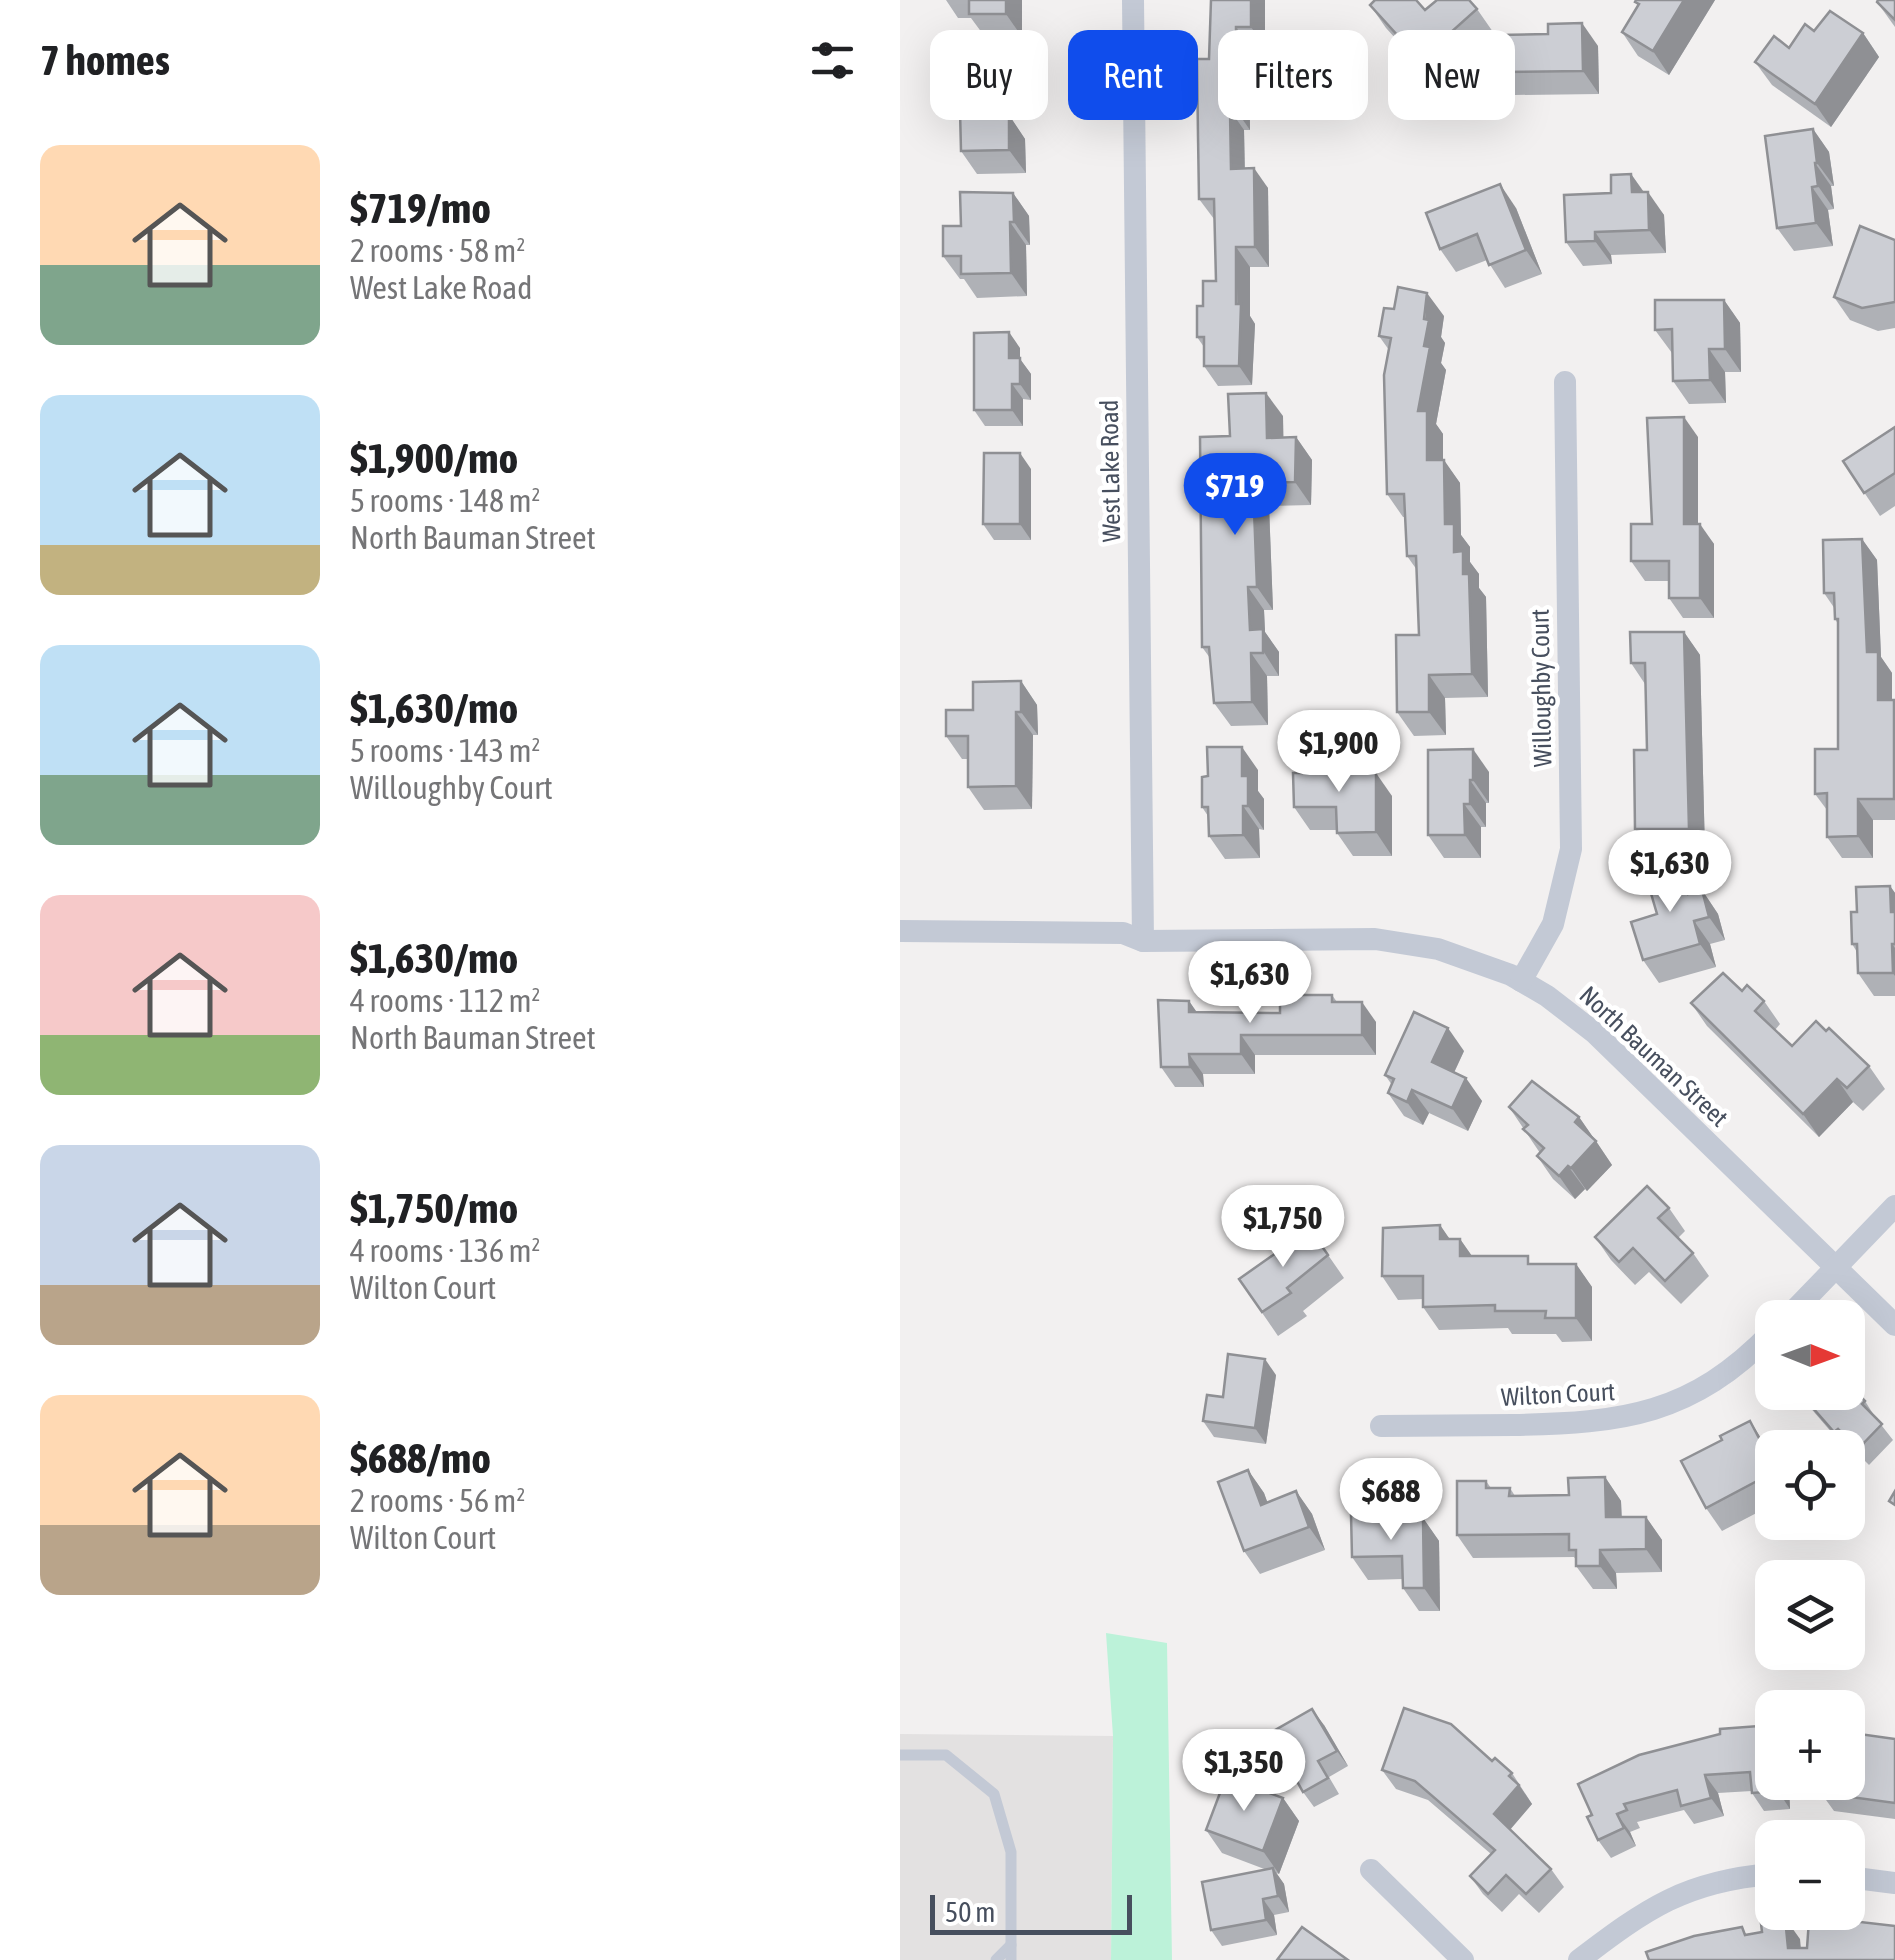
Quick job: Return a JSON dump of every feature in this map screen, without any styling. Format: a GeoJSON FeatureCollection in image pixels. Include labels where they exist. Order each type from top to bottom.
{"type":"FeatureCollection","features":[{"type":"Feature","properties":{"kind":"street","name":"West Lake Road"},"geometry":{"type":"LineString","coordinates":[[1133,0],[1143,941]]}},
{"type":"Feature","properties":{"kind":"street","name":"Willoughby Court"},"geometry":{"type":"LineString","coordinates":[[1521,981],[1553,924],[1571,849],[1565,382]]}},
{"type":"Feature","properties":{"kind":"street","name":"North Bauman Street"},"geometry":{"type":"LineString","coordinates":[[900,930],[1123,933],[1143,941],[1375,939],[1450,952],[1521,981],[1595,1033],[1895,1325]]}},
{"type":"Feature","properties":{"kind":"street"},"geometry":{"type":"LineString","coordinates":[[1804,1300],[1895,1206]]}},
{"type":"Feature","properties":{"kind":"street","name":"Wilton Court"},"geometry":{"type":"LineString","coordinates":[[1381,1426],[1570,1424],[1622,1419],[1681,1400],[1714,1382],[1755,1347]]}},
{"type":"Feature","properties":{"kind":"street"},"geometry":{"type":"LineString","coordinates":[[1371,1870],[1463,1960]]}},
{"type":"Feature","properties":{"kind":"street"},"geometry":{"type":"LineString","coordinates":[[1579,1960],[1640,1914],[1668,1899],[1716,1882],[1755,1876]]}},
{"type":"Feature","properties":{"kind":"street"},"geometry":{"type":"LineString","coordinates":[[1865,1879],[1895,1883]]}},
{"type":"Feature","properties":{"kind":"lane"},"geometry":{"type":"LineString","coordinates":[[900,1755],[946,1755],[994,1794],[1011,1852],[1012,1960]]}},
{"type":"Feature","properties":{"kind":"lane"},"geometry":{"type":"LineString","coordinates":[[996,1960],[1012,1945]]}},
{"type":"Feature","properties":{"kind":"shaded area"},"geometry":{"type":"Polygon","coordinates":[[[900,1734],[1113,1736],[1111,1960],[900,1960],[900,1734]]]}},
{"type":"Feature","properties":{"kind":"green space"},"geometry":{"type":"Polygon","coordinates":[[[1106,1633],[1167,1643],[1172,1960],[1111,1960],[1113,1736],[1106,1633]]]}},
{"type":"Feature","properties":{"kind":"building"},"geometry":{"type":"Polygon","coordinates":[[[969,0],[1006,0],[1006,14],[969,14],[969,0]]]}},
{"type":"Feature","properties":{"kind":"building"},"geometry":{"type":"Polygon","coordinates":[[[1211,0],[1251,0],[1251,27],[1218,30],[1218,120],[1230,120],[1231,169],[1254,168],[1255,247],[1236,247],[1236,304],[1241,304],[1239,366],[1204,366],[1204,337],[1197,337],[1197,306],[1203,306],[1203,281],[1216,281],[1214,199],[1199,199],[1198,59],[1209,59],[1211,0]]]}},
{"type":"Feature","properties":{"kind":"building"},"geometry":{"type":"Polygon","coordinates":[[[1375,0],[1416,0],[1425,10],[1437,0],[1469,0],[1477,9],[1454,30],[1393,30],[1370,5],[1375,0]]]}},
{"type":"Feature","properties":{"kind":"building"},"geometry":{"type":"Polygon","coordinates":[[[1636,0],[1684,0],[1653,51],[1622,32],[1639,4],[1636,0]]]}},
{"type":"Feature","properties":{"kind":"building"},"geometry":{"type":"Polygon","coordinates":[[[1895,0],[1895,20],[1877,2],[1895,0]]]}},
{"type":"Feature","properties":{"kind":"building"},"geometry":{"type":"Polygon","coordinates":[[[1830,11],[1863,33],[1815,104],[1755,62],[1774,36],[1789,48],[1805,24],[1814,31],[1830,11]]]}},
{"type":"Feature","properties":{"kind":"building"},"geometry":{"type":"Polygon","coordinates":[[[1582,23],[1583,71],[1515,72],[1515,35],[1548,34],[1548,24],[1582,23]]]}},
{"type":"Feature","properties":{"kind":"building"},"geometry":{"type":"Polygon","coordinates":[[[960,120],[1009,120],[1009,150],[961,151],[960,120]]]}},
{"type":"Feature","properties":{"kind":"building"},"geometry":{"type":"Polygon","coordinates":[[[1813,129],[1818,186],[1812,187],[1816,223],[1777,228],[1765,136],[1813,129]]]}},
{"type":"Feature","properties":{"kind":"building"},"geometry":{"type":"Polygon","coordinates":[[[1631,174],[1632,192],[1648,192],[1649,230],[1595,232],[1595,241],[1566,242],[1564,195],[1611,193],[1611,175],[1631,174]]]}},
{"type":"Feature","properties":{"kind":"building"},"geometry":{"type":"Polygon","coordinates":[[[1500,184],[1526,250],[1489,265],[1477,234],[1440,249],[1426,213],[1500,184]]]}},
{"type":"Feature","properties":{"kind":"building"},"geometry":{"type":"Polygon","coordinates":[[[960,192],[1013,193],[1011,273],[961,274],[961,256],[943,256],[943,226],[961,226],[960,192]]]}},
{"type":"Feature","properties":{"kind":"building"},"geometry":{"type":"Polygon","coordinates":[[[1860,226],[1895,240],[1895,302],[1862,308],[1834,297],[1860,226]]]}},
{"type":"Feature","properties":{"kind":"building"},"geometry":{"type":"Polygon","coordinates":[[[1398,287],[1427,293],[1424,319],[1429,320],[1424,346],[1430,347],[1418,411],[1427,411],[1427,460],[1444,460],[1445,524],[1454,524],[1454,552],[1463,551],[1463,574],[1469,574],[1472,674],[1429,675],[1429,712],[1397,712],[1396,635],[1419,635],[1416,556],[1407,556],[1404,494],[1387,494],[1384,375],[1391,338],[1379,336],[1384,308],[1394,309],[1398,287]]]}},
{"type":"Feature","properties":{"kind":"building"},"geometry":{"type":"Polygon","coordinates":[[[1655,300],[1724,300],[1725,349],[1709,349],[1710,380],[1673,381],[1672,329],[1655,330],[1655,300]]]}},
{"type":"Feature","properties":{"kind":"building"},"geometry":{"type":"Polygon","coordinates":[[[1009,332],[1009,358],[1020,358],[1020,384],[1012,384],[1012,410],[974,410],[974,333],[1009,332]]]}},
{"type":"Feature","properties":{"kind":"building"},"geometry":{"type":"Polygon","coordinates":[[[1266,393],[1267,438],[1296,437],[1295,482],[1253,483],[1257,587],[1248,587],[1250,630],[1263,629],[1263,653],[1251,653],[1252,702],[1214,703],[1209,647],[1202,647],[1200,437],[1230,436],[1228,394],[1266,393]]]}},
{"type":"Feature","properties":{"kind":"building"},"geometry":{"type":"Polygon","coordinates":[[[1684,417],[1684,524],[1700,524],[1700,598],[1669,598],[1669,561],[1631,561],[1631,524],[1652,524],[1647,418],[1684,417]]]}},
{"type":"Feature","properties":{"kind":"building"},"geometry":{"type":"Polygon","coordinates":[[[1895,427],[1895,473],[1864,493],[1843,461],[1895,427]]]}},
{"type":"Feature","properties":{"kind":"building"},"geometry":{"type":"Polygon","coordinates":[[[984,453],[1020,453],[1020,524],[983,524],[984,453]]]}},
{"type":"Feature","properties":{"kind":"building"},"geometry":{"type":"Polygon","coordinates":[[[1862,539],[1867,652],[1878,652],[1878,700],[1894,700],[1894,799],[1858,799],[1858,836],[1827,837],[1827,793],[1815,794],[1815,749],[1838,749],[1838,619],[1834,593],[1824,593],[1823,540],[1862,539]]]}},
{"type":"Feature","properties":{"kind":"building"},"geometry":{"type":"Polygon","coordinates":[[[1630,632],[1684,632],[1689,829],[1635,829],[1634,750],[1647,750],[1645,663],[1631,663],[1630,632]]]}},
{"type":"Feature","properties":{"kind":"building"},"geometry":{"type":"Polygon","coordinates":[[[1021,681],[1021,712],[1016,712],[1016,786],[968,787],[968,736],[946,736],[946,710],[973,710],[973,682],[1021,681]]]}},
{"type":"Feature","properties":{"kind":"building"},"geometry":{"type":"Polygon","coordinates":[[[1207,747],[1242,747],[1242,776],[1248,776],[1243,835],[1209,836],[1208,807],[1202,807],[1202,777],[1208,776],[1207,747]]]}},
{"type":"Feature","properties":{"kind":"building"},"geometry":{"type":"Polygon","coordinates":[[[1473,749],[1470,804],[1464,804],[1465,835],[1428,835],[1428,750],[1473,749]]]}},
{"type":"Feature","properties":{"kind":"building"},"geometry":{"type":"Polygon","coordinates":[[[1316,756],[1339,756],[1339,773],[1376,773],[1376,832],[1337,833],[1336,807],[1294,807],[1293,773],[1316,773],[1316,756]]]}},
{"type":"Feature","properties":{"kind":"building"},"geometry":{"type":"Polygon","coordinates":[[[1679,864],[1688,894],[1702,890],[1709,917],[1694,921],[1700,944],[1643,960],[1631,922],[1657,914],[1645,873],[1679,864]]]}},
{"type":"Feature","properties":{"kind":"building"},"geometry":{"type":"Polygon","coordinates":[[[1890,886],[1891,912],[1895,912],[1893,973],[1858,973],[1851,912],[1857,912],[1856,887],[1890,886]]]}},
{"type":"Feature","properties":{"kind":"building"},"geometry":{"type":"Polygon","coordinates":[[[1723,973],[1742,991],[1747,985],[1764,1001],[1755,1011],[1792,1046],[1816,1021],[1826,1031],[1829,1028],[1869,1066],[1847,1088],[1837,1079],[1803,1114],[1691,1003],[1723,973]]]}},
{"type":"Feature","properties":{"kind":"building"},"geometry":{"type":"Polygon","coordinates":[[[1280,995],[1332,995],[1332,1002],[1362,1002],[1362,1035],[1241,1035],[1241,1054],[1189,1054],[1190,1067],[1161,1067],[1158,1000],[1189,1001],[1189,1012],[1280,1013],[1280,995]]]}},
{"type":"Feature","properties":{"kind":"building"},"geometry":{"type":"Polygon","coordinates":[[[1414,1012],[1448,1028],[1432,1062],[1466,1078],[1452,1108],[1412,1090],[1407,1102],[1388,1093],[1394,1079],[1385,1075],[1414,1012]]]}},
{"type":"Feature","properties":{"kind":"building"},"geometry":{"type":"Polygon","coordinates":[[[1532,1081],[1579,1117],[1575,1122],[1596,1141],[1559,1176],[1537,1156],[1544,1148],[1523,1129],[1528,1125],[1509,1107],[1532,1081]]]}},
{"type":"Feature","properties":{"kind":"building"},"geometry":{"type":"Polygon","coordinates":[[[1647,1186],[1669,1208],[1658,1218],[1693,1253],[1665,1281],[1633,1248],[1619,1262],[1595,1237],[1647,1186]]]}},
{"type":"Feature","properties":{"kind":"building"},"geometry":{"type":"Polygon","coordinates":[[[1440,1225],[1440,1239],[1460,1239],[1460,1256],[1528,1256],[1528,1264],[1576,1264],[1576,1318],[1545,1318],[1546,1311],[1495,1311],[1495,1305],[1423,1307],[1423,1276],[1382,1276],[1383,1228],[1440,1225]]]}},
{"type":"Feature","properties":{"kind":"building"},"geometry":{"type":"Polygon","coordinates":[[[1310,1229],[1328,1255],[1287,1288],[1291,1293],[1262,1312],[1239,1279],[1310,1229]]]}},
{"type":"Feature","properties":{"kind":"building"},"geometry":{"type":"Polygon","coordinates":[[[1228,1354],[1265,1359],[1255,1428],[1203,1421],[1207,1395],[1223,1397],[1228,1354]]]}},
{"type":"Feature","properties":{"kind":"building"},"geometry":{"type":"Polygon","coordinates":[[[1865,1407],[1882,1424],[1865,1442],[1865,1430],[1832,1430],[1815,1410],[1865,1407]]]}},
{"type":"Feature","properties":{"kind":"building"},"geometry":{"type":"Polygon","coordinates":[[[1750,1421],[1755,1431],[1755,1482],[1706,1508],[1681,1461],[1722,1440],[1720,1436],[1750,1421]]]}},
{"type":"Feature","properties":{"kind":"building"},"geometry":{"type":"Polygon","coordinates":[[[1248,1470],[1261,1505],[1296,1491],[1309,1527],[1244,1551],[1218,1482],[1248,1470]]]}},
{"type":"Feature","properties":{"kind":"building"},"geometry":{"type":"Polygon","coordinates":[[[1605,1477],[1606,1517],[1646,1517],[1646,1549],[1600,1550],[1600,1566],[1576,1566],[1576,1550],[1569,1550],[1569,1534],[1457,1535],[1457,1481],[1486,1481],[1486,1488],[1510,1488],[1509,1496],[1569,1495],[1568,1478],[1605,1477]]]}},
{"type":"Feature","properties":{"kind":"building"},"geometry":{"type":"Polygon","coordinates":[[[1351,1514],[1380,1514],[1380,1519],[1423,1518],[1424,1588],[1403,1588],[1402,1556],[1352,1557],[1351,1514]]]}},
{"type":"Feature","properties":{"kind":"building"},"geometry":{"type":"Polygon","coordinates":[[[1404,1708],[1451,1724],[1492,1761],[1495,1758],[1512,1773],[1509,1776],[1519,1785],[1494,1814],[1551,1869],[1526,1894],[1506,1875],[1488,1894],[1470,1876],[1495,1850],[1415,1781],[1382,1770],[1404,1708]]]}},
{"type":"Feature","properties":{"kind":"building"},"geometry":{"type":"Polygon","coordinates":[[[1312,1709],[1337,1751],[1318,1761],[1328,1778],[1303,1792],[1270,1733],[1312,1709]]]}},
{"type":"Feature","properties":{"kind":"building"},"geometry":{"type":"Polygon","coordinates":[[[1755,1726],[1755,1793],[1750,1772],[1705,1775],[1711,1798],[1681,1806],[1677,1790],[1624,1804],[1627,1810],[1617,1814],[1624,1828],[1598,1840],[1578,1784],[1639,1755],[1720,1734],[1720,1729],[1755,1726]]]}},
{"type":"Feature","properties":{"kind":"building"},"geometry":{"type":"Polygon","coordinates":[[[1865,1735],[1895,1739],[1895,1803],[1865,1799],[1865,1735]]]}},
{"type":"Feature","properties":{"kind":"building"},"geometry":{"type":"Polygon","coordinates":[[[1226,1777],[1283,1798],[1263,1851],[1206,1830],[1226,1777]]]}},
{"type":"Feature","properties":{"kind":"building"},"geometry":{"type":"Polygon","coordinates":[[[1273,1868],[1278,1896],[1263,1899],[1266,1920],[1211,1930],[1202,1882],[1273,1868]]]}},
{"type":"Feature","properties":{"kind":"building"},"geometry":{"type":"Polygon","coordinates":[[[1865,1922],[1895,1926],[1895,1960],[1649,1960],[1646,1952],[1694,1936],[1742,1927],[1745,1935],[1786,1930],[1788,1948],[1807,1948],[1808,1930],[1865,1930],[1865,1922]]]}},
{"type":"Feature","properties":{"kind":"building"},"geometry":{"type":"Polygon","coordinates":[[[1302,1927],[1348,1960],[1277,1960],[1302,1927]]]}}]}
